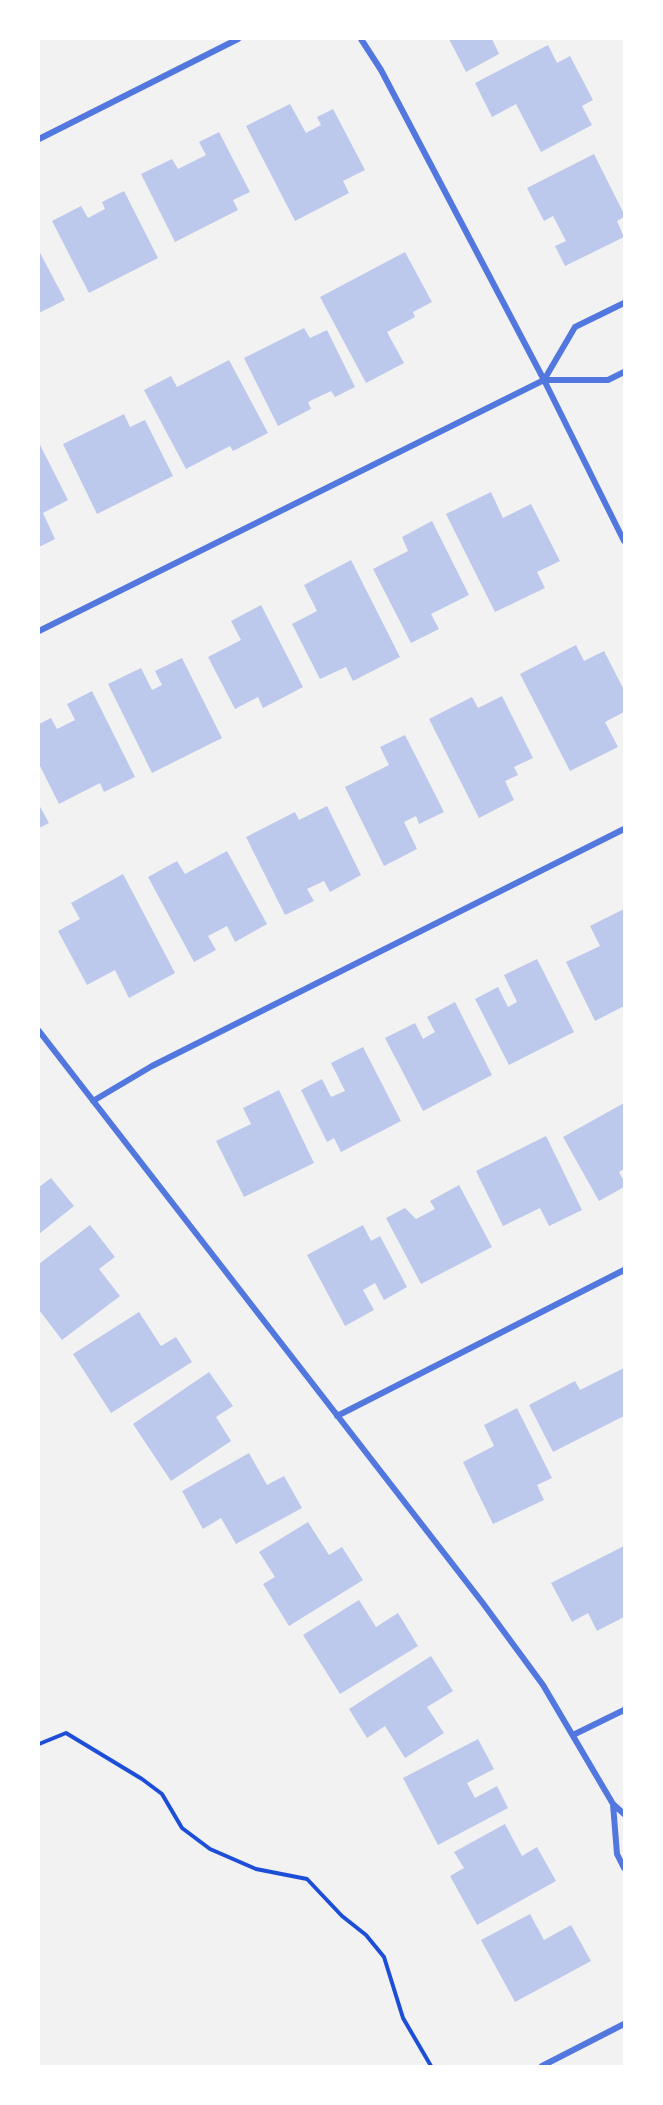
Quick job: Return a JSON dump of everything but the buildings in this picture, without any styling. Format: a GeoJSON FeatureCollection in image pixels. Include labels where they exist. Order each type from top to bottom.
{"type":"FeatureCollection","features":[{"type":"Feature","properties":{"kind":"street"},"geometry":{"type":"LineString","coordinates":[[39,139],[238,39]]}},
{"type":"Feature","properties":{"kind":"street"},"geometry":{"type":"LineString","coordinates":[[361,39],[381,70],[544,380],[624,541]]}},
{"type":"Feature","properties":{"kind":"street"},"geometry":{"type":"LineString","coordinates":[[544,380],[575,327],[624,303]]}},
{"type":"Feature","properties":{"kind":"street"},"geometry":{"type":"LineString","coordinates":[[39,631],[544,380],[608,380],[624,372]]}},
{"type":"Feature","properties":{"kind":"street"},"geometry":{"type":"LineString","coordinates":[[93,1101],[152,1066],[624,829]]}},
{"type":"Feature","properties":{"kind":"street"},"geometry":{"type":"LineString","coordinates":[[39,1031],[489,1611],[543,1685],[612,1804],[624,1814]]}},
{"type":"Feature","properties":{"kind":"street"},"geometry":{"type":"LineString","coordinates":[[337,1416],[624,1270]]}},
{"type":"Feature","properties":{"kind":"street"},"geometry":{"type":"LineString","coordinates":[[573,1735],[624,1710]]}},
{"type":"Feature","properties":{"kind":"street"},"geometry":{"type":"LineString","coordinates":[[612,1804],[617,1854],[624,1868]]}},
{"type":"Feature","properties":{"kind":"street"},"geometry":{"type":"LineString","coordinates":[[542,2066],[624,2024]]}},
{"type":"Feature","properties":{"kind":"path"},"geometry":{"type":"LineString","coordinates":[[39,1744],[66,1733],[142,1779],[162,1794],[182,1828],[210,1849],[256,1869],[307,1879],[336,1910],[366,1935],[384,1957],[403,2018],[431,2066]]}}]}
